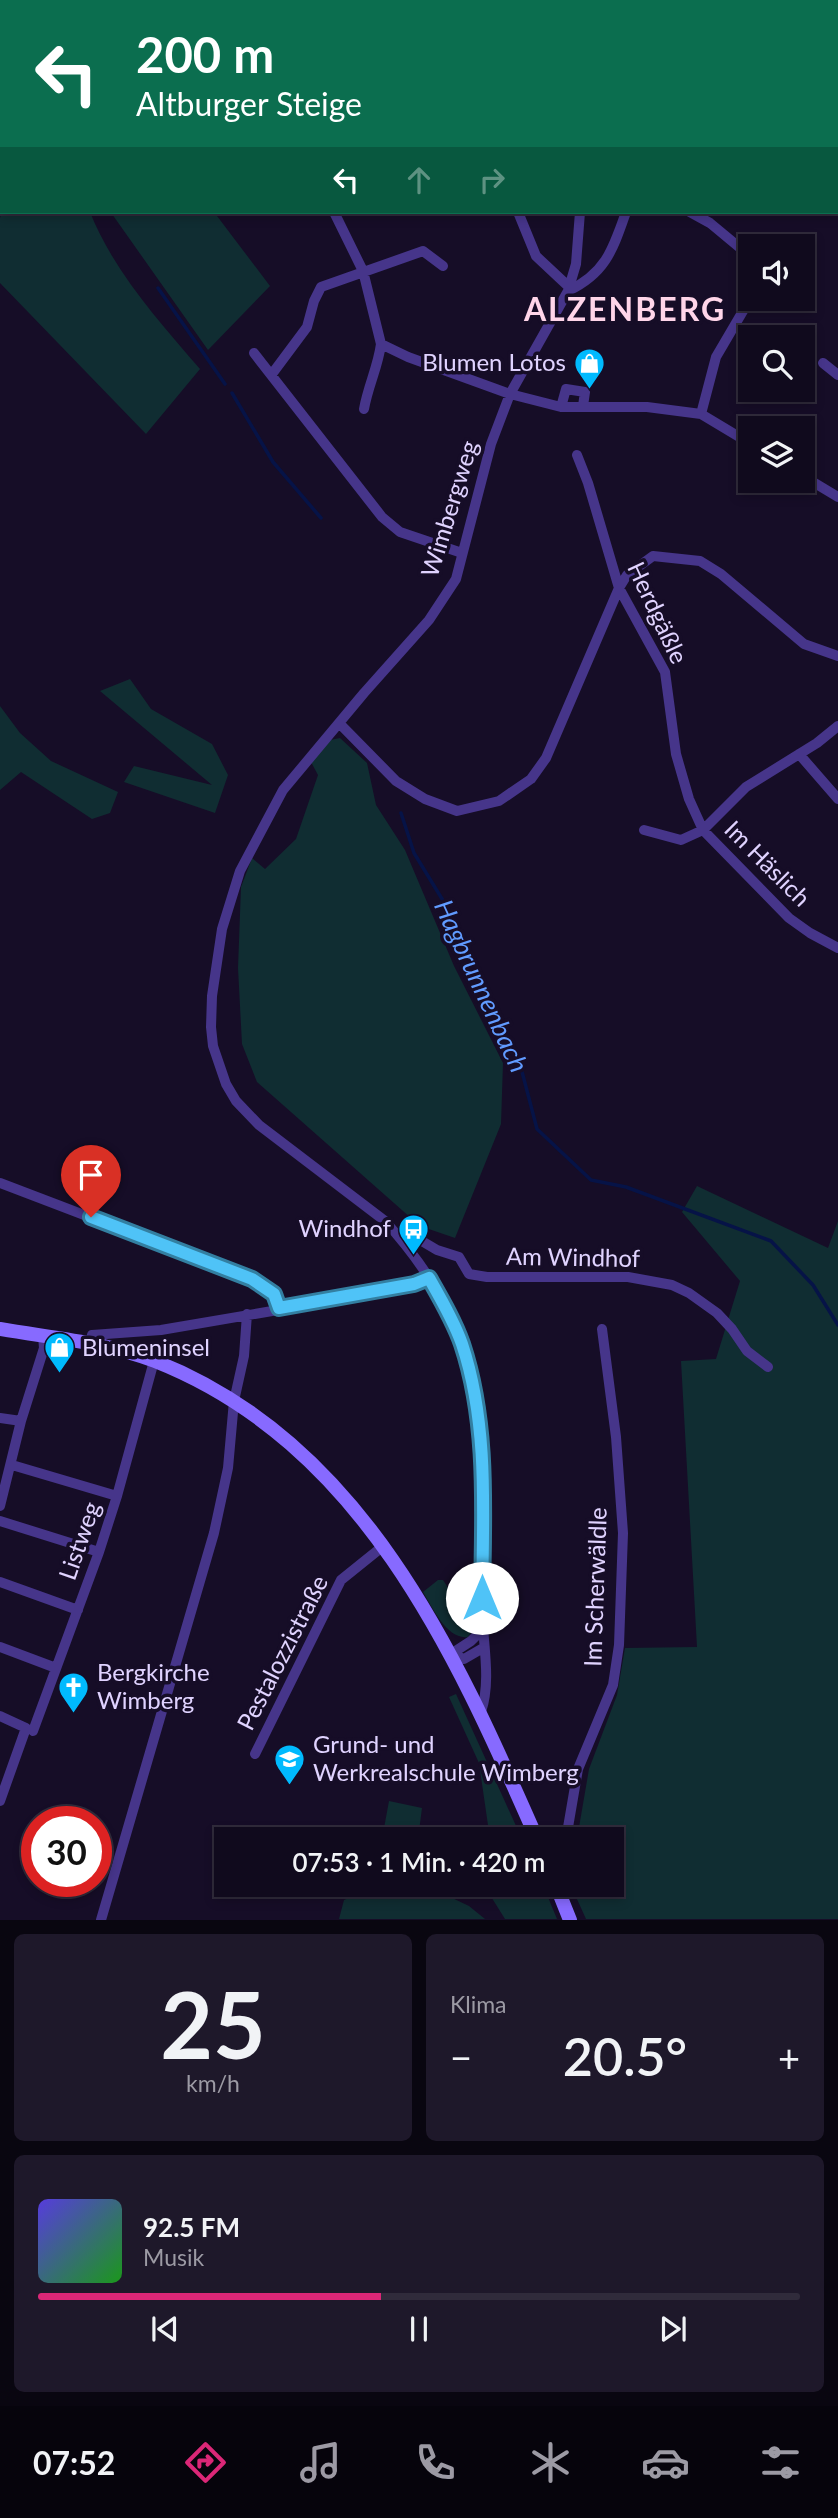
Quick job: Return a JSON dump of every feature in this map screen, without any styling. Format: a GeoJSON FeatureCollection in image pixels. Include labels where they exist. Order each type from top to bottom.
{"type":"FeatureCollection","features":[{"type":"Feature","properties":{"kind":"street"},"geometry":{"type":"LineString","coordinates":[[335,214],[363,271],[382,344],[378,365],[367,389],[364,409]]}},
{"type":"Feature","properties":{"kind":"street"},"geometry":{"type":"LineString","coordinates":[[519,214],[536,256],[568,288]]}},
{"type":"Feature","properties":{"kind":"street"},"geometry":{"type":"LineString","coordinates":[[568,288],[576,264],[580,214]]}},
{"type":"Feature","properties":{"kind":"street"},"geometry":{"type":"LineString","coordinates":[[568,288],[587,281],[600,270],[617,239],[625,214]]}},
{"type":"Feature","properties":{"kind":"street"},"geometry":{"type":"LineString","coordinates":[[693,214],[738,246]]}},
{"type":"Feature","properties":{"kind":"street"},"geometry":{"type":"LineString","coordinates":[[272,374],[307,327],[314,300],[321,287],[423,251],[443,266]]}},
{"type":"Feature","properties":{"kind":"street","name":"Wimbergweg"},"geometry":{"type":"LineString","coordinates":[[212,1046],[212,996],[222,929],[240,871],[283,790],[442,604],[456,579],[491,444],[510,394],[568,288]]}},
{"type":"Feature","properties":{"kind":"street"},"geometry":{"type":"LineString","coordinates":[[701,414],[716,358],[743,311]]}},
{"type":"Feature","properties":{"kind":"street"},"geometry":{"type":"LineString","coordinates":[[382,344],[408,357],[510,394],[561,407],[647,407],[701,414],[738,436]]}},
{"type":"Feature","properties":{"kind":"street"},"geometry":{"type":"LineString","coordinates":[[254,353],[382,517],[400,532],[462,553]]}},
{"type":"Feature","properties":{"kind":"street"},"geometry":{"type":"LineString","coordinates":[[823,363],[838,375]]}},
{"type":"Feature","properties":{"kind":"street"},"geometry":{"type":"LineString","coordinates":[[561,407],[566,388],[585,392],[583,406]]}},
{"type":"Feature","properties":{"kind":"street","name":"Herdgäßle"},"geometry":{"type":"LineString","coordinates":[[577,455],[619,588],[664,672],[676,754],[689,799],[703,830]]}},
{"type":"Feature","properties":{"kind":"street"},"geometry":{"type":"LineString","coordinates":[[815,483],[838,497]]}},
{"type":"Feature","properties":{"kind":"street"},"geometry":{"type":"LineString","coordinates":[[339,723],[396,781],[425,799],[457,811],[499,802],[531,779],[546,758],[619,588],[627,575],[653,556],[701,561],[741,589],[804,643],[838,656]]}},
{"type":"Feature","properties":{"kind":"street"},"geometry":{"type":"LineString","coordinates":[[644,830],[681,840],[703,830],[746,787],[838,726]]}},
{"type":"Feature","properties":{"kind":"street"},"geometry":{"type":"LineString","coordinates":[[799,754],[838,799]]}},
{"type":"Feature","properties":{"kind":"street","name":"Im Häslich"},"geometry":{"type":"LineString","coordinates":[[703,830],[789,918],[838,948]]}},
{"type":"Feature","properties":{"kind":"street","name":"Am Windhof"},"geometry":{"type":"LineString","coordinates":[[212,1046],[231,1093],[259,1125],[360,1200],[401,1239],[429,1278],[461,1342],[477,1408],[481,1470],[481,1631],[486,1695],[481,1712]]}},
{"type":"Feature","properties":{"kind":"street"},"geometry":{"type":"LineString","coordinates":[[0,1183],[252,1279],[274,1294],[279,1308]]}},
{"type":"Feature","properties":{"kind":"street","name":"Am Windhof"},"geometry":{"type":"LineString","coordinates":[[401,1239],[415,1237],[437,1251],[459,1257],[469,1275],[628,1277],[672,1285],[718,1313],[747,1351],[768,1367]]}},
{"type":"Feature","properties":{"kind":"street"},"geometry":{"type":"LineString","coordinates":[[90,1343],[92,1335],[160,1330],[414,1284],[429,1278]]}},
{"type":"Feature","properties":{"kind":"street"},"geometry":{"type":"LineString","coordinates":[[101,1920],[214,1533],[228,1468],[234,1401],[244,1356],[247,1314]]}},
{"type":"Feature","properties":{"kind":"street"},"geometry":{"type":"LineString","coordinates":[[0,1329],[90,1343],[154,1361],[234,1401],[311,1463],[349,1503],[422,1603],[481,1712],[532,1827]]}},
{"type":"Feature","properties":{"kind":"street","name":"Im Scherwäldle"},"geometry":{"type":"LineString","coordinates":[[568,1827],[578,1769],[613,1685],[619,1645],[623,1533],[616,1437],[602,1329]]}},
{"type":"Feature","properties":{"kind":"street"},"geometry":{"type":"LineString","coordinates":[[0,1506],[21,1421],[44,1348],[43,1336]]}},
{"type":"Feature","properties":{"kind":"street","name":"Listweg"},"geometry":{"type":"LineString","coordinates":[[33,1731],[99,1552],[154,1361]]}},
{"type":"Feature","properties":{"kind":"street"},"geometry":{"type":"LineString","coordinates":[[0,1418],[21,1421]]}},
{"type":"Feature","properties":{"kind":"street"},"geometry":{"type":"LineString","coordinates":[[12,1465],[117,1496]]}},
{"type":"Feature","properties":{"kind":"street"},"geometry":{"type":"LineString","coordinates":[[0,1521],[99,1552]]}},
{"type":"Feature","properties":{"kind":"street","name":"Pestalozzistraße"},"geometry":{"type":"LineString","coordinates":[[255,1754],[341,1580],[383,1547]]}},
{"type":"Feature","properties":{"kind":"street"},"geometry":{"type":"LineString","coordinates":[[0,1582],[78,1610]]}},
{"type":"Feature","properties":{"kind":"street"},"geometry":{"type":"LineString","coordinates":[[451,1654],[481,1631]]}},
{"type":"Feature","properties":{"kind":"street"},"geometry":{"type":"LineString","coordinates":[[0,1647],[56,1668]]}},
{"type":"Feature","properties":{"kind":"street"},"geometry":{"type":"LineString","coordinates":[[451,1654],[464,1658],[483,1648]]}},
{"type":"Feature","properties":{"kind":"street"},"geometry":{"type":"LineString","coordinates":[[0,1716],[26,1728],[0,1801]]}},
{"type":"Feature","properties":{"kind":"green space"},"geometry":{"type":"Polygon","coordinates":[[[1,214],[91,214],[124,275],[200,369],[146,434],[0,283],[1,214]]]}},
{"type":"Feature","properties":{"kind":"green space"},"geometry":{"type":"Polygon","coordinates":[[[112,214],[216,214],[270,286],[208,350],[112,214]]]}},
{"type":"Feature","properties":{"kind":"green space"},"geometry":{"type":"Polygon","coordinates":[[[130,679],[151,709],[212,744],[228,775],[215,813],[124,782],[134,766],[212,785],[100,691],[130,679]]]}},
{"type":"Feature","properties":{"kind":"green space"},"geometry":{"type":"Polygon","coordinates":[[[0,706],[20,733],[51,761],[118,792],[110,813],[92,819],[21,772],[0,790],[0,706]]]}},
{"type":"Feature","properties":{"kind":"green space"},"geometry":{"type":"Polygon","coordinates":[[[340,738],[367,763],[376,805],[405,850],[454,966],[503,1063],[501,1124],[455,1238],[420,1226],[257,1082],[242,1044],[238,968],[241,887],[252,858],[265,869],[296,839],[318,775],[311,762],[330,740],[340,738]]]}},
{"type":"Feature","properties":{"kind":"green space"},"geometry":{"type":"Polygon","coordinates":[[[697,1186],[828,1248],[838,1221],[838,1919],[586,1919],[576,1897],[624,1897],[624,1827],[579,1827],[589,1769],[617,1695],[625,1648],[697,1647],[681,1361],[716,1359],[740,1281],[682,1212],[697,1186]]]}},
{"type":"Feature","properties":{"kind":"green space"},"geometry":{"type":"Polygon","coordinates":[[[438,1580],[443,1580],[464,1612],[469,1610],[476,1588],[476,1626],[468,1637],[460,1637],[447,1628],[423,1592],[438,1580]]]}},
{"type":"Feature","properties":{"kind":"green space"},"geometry":{"type":"Polygon","coordinates":[[[456,1694],[517,1827],[488,1827],[479,1763],[449,1697],[456,1694]]]}},
{"type":"Feature","properties":{"kind":"green space"},"geometry":{"type":"Polygon","coordinates":[[[389,1801],[422,1808],[420,1827],[384,1827],[389,1801]]]}},
{"type":"Feature","properties":{"kind":"green space"},"geometry":{"type":"Polygon","coordinates":[[[351,1897],[450,1897],[469,1906],[485,1919],[339,1919],[344,1900],[351,1897]]]}},
{"type":"Feature","properties":{"kind":"green space"},"geometry":{"type":"Polygon","coordinates":[[[491,1897],[548,1897],[557,1919],[505,1919],[491,1897]]]}},
{"type":"Feature","properties":{"kind":"waterway","name":"Hagbrunnenbach"},"geometry":{"type":"LineString","coordinates":[[158,288],[225,384]]}},
{"type":"Feature","properties":{"kind":"waterway","name":"Hagbrunnenbach"},"geometry":{"type":"LineString","coordinates":[[232,393],[273,462],[321,518]]}},
{"type":"Feature","properties":{"kind":"waterway","name":"Hagbrunnenbach"},"geometry":{"type":"LineString","coordinates":[[401,813],[414,853],[450,912],[520,1064],[537,1129],[591,1180],[626,1187],[771,1241],[813,1285],[838,1325]]}},
{"type":"Feature","properties":{"kind":"place","name":"Blumen Lotos"},"geometry":{"type":"Point","coordinates":[589,390]}},
{"type":"Feature","properties":{"kind":"place","name":"Windhof"},"geometry":{"type":"Point","coordinates":[414,1256]}},
{"type":"Feature","properties":{"kind":"place","name":"Blumeninsel"},"geometry":{"type":"Point","coordinates":[59,1375]}},
{"type":"Feature","properties":{"kind":"place","name":"Bergkirche Wimberg"},"geometry":{"type":"Point","coordinates":[74,1714]}},
{"type":"Feature","properties":{"kind":"place","name":"Grund- und Werkrealschule Wimberg"},"geometry":{"type":"Point","coordinates":[290,1786]}},
{"type":"Feature","properties":{"kind":"district","name":"ALZENBERG"},"geometry":{"type":"Point","coordinates":[625,310]}},
{"type":"Feature","properties":{"kind":"route"},"geometry":{"type":"LineString","coordinates":[[91,1217],[252,1279],[274,1294],[279,1308],[414,1284],[429,1278],[461,1342],[477,1408],[481,1470],[482,1598]]}}]}
